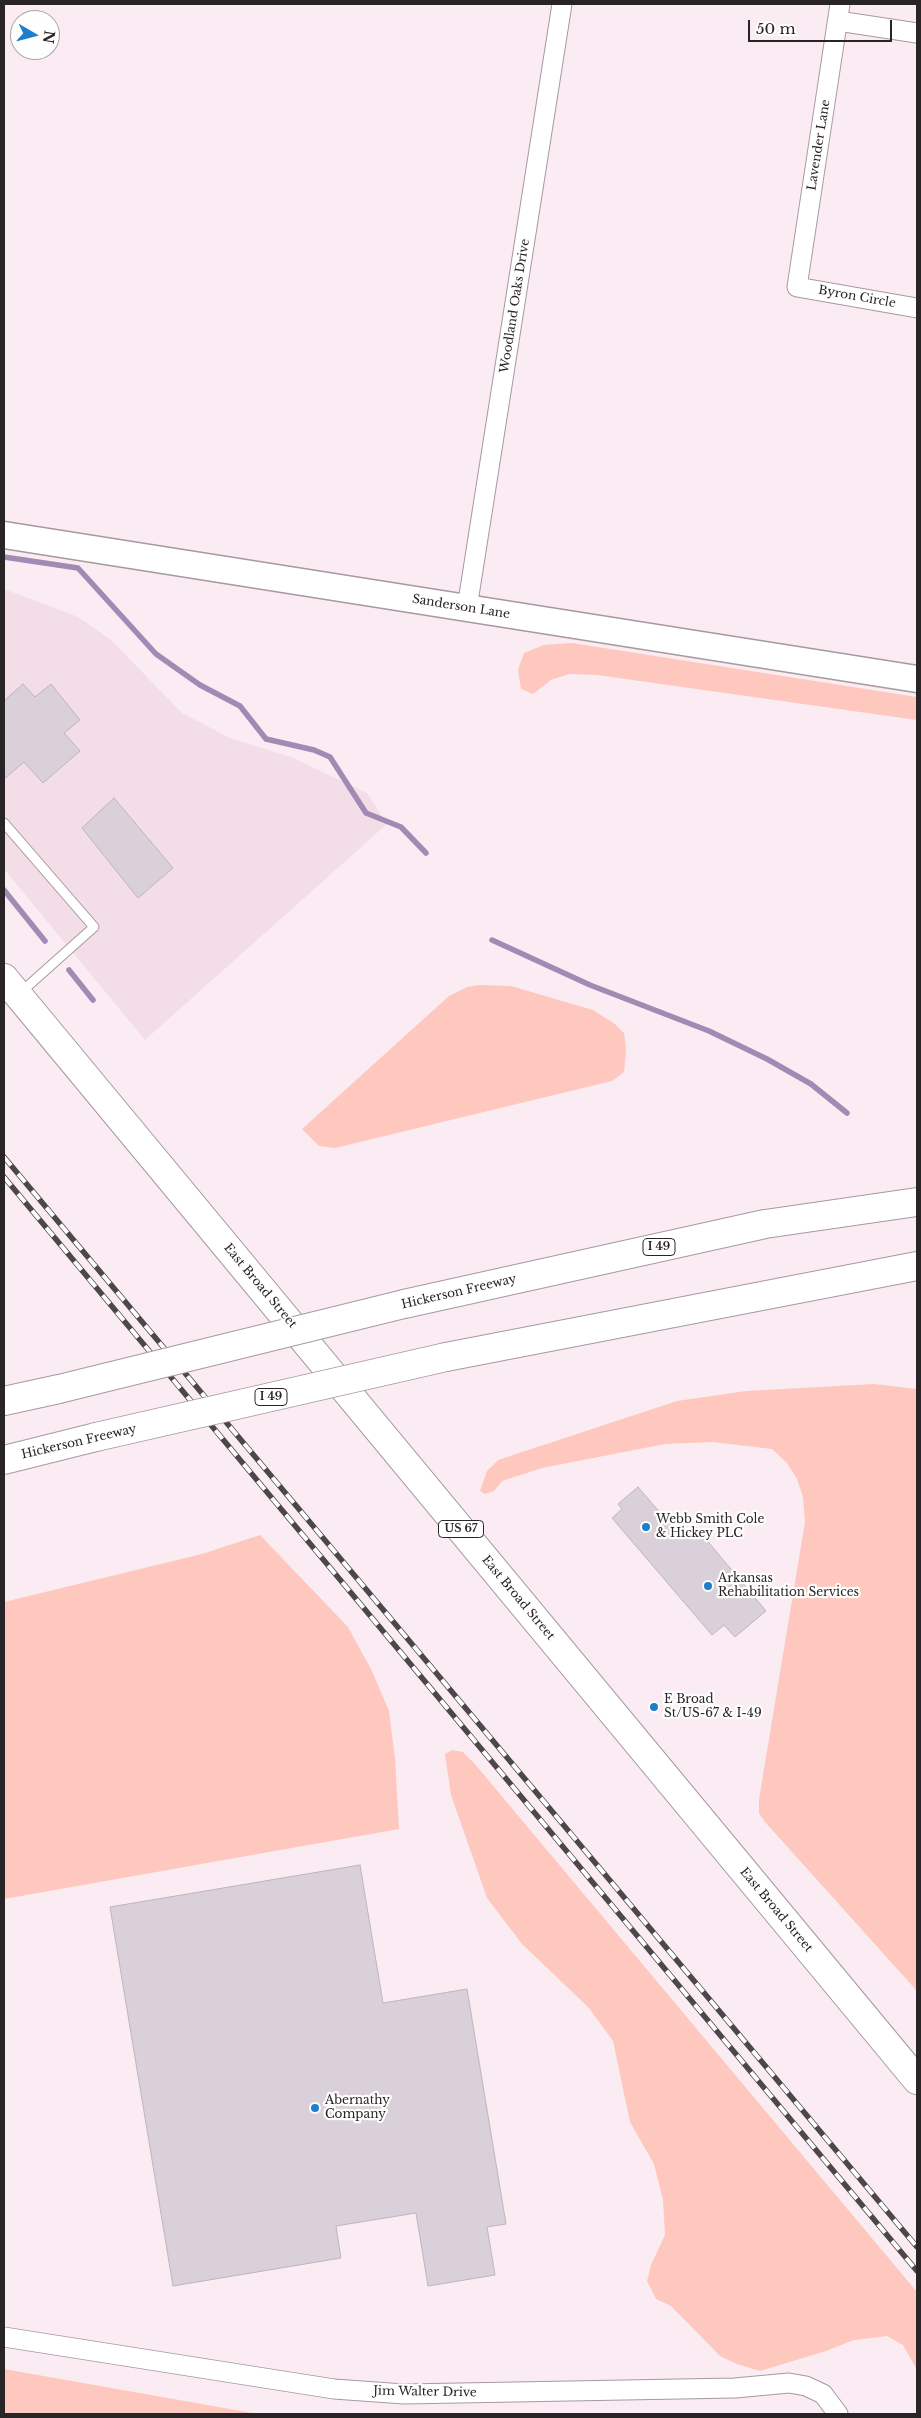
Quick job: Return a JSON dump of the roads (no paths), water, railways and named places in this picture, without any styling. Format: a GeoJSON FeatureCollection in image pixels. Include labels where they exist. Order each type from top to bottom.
{"type":"FeatureCollection","features":[{"type":"Feature","properties":{"kind":"main road","name":"East Broad Street"},"geometry":{"type":"LineString","coordinates":[[11,986],[917,2080]]}},
{"type":"Feature","properties":{"kind":"main road","name":"Hickerson Freeway"},"geometry":{"type":"LineString","coordinates":[[4,1401],[404,1304],[764,1224],[917,1202]]}},
{"type":"Feature","properties":{"kind":"main road","name":"Hickerson Freeway"},"geometry":{"type":"LineString","coordinates":[[4,1460],[96,1437],[446,1357],[917,1266]]}},
{"type":"Feature","properties":{"kind":"street","name":"Woodland Oaks Drive"},"geometry":{"type":"LineString","coordinates":[[467,608],[562,4]]}},
{"type":"Feature","properties":{"kind":"street"},"geometry":{"type":"LineString","coordinates":[[839,12],[917,33]]}},
{"type":"Feature","properties":{"kind":"street","name":"Lavender Lane"},"geometry":{"type":"LineString","coordinates":[[797,287],[839,12]]}},
{"type":"Feature","properties":{"kind":"street","name":"Byron Circle"},"geometry":{"type":"LineString","coordinates":[[797,287],[917,308]]}},
{"type":"Feature","properties":{"kind":"street","name":"Sanderson Lane"},"geometry":{"type":"LineString","coordinates":[[4,535],[917,679]]}},
{"type":"Feature","properties":{"kind":"street","name":"Jim Walter Drive"},"geometry":{"type":"LineString","coordinates":[[4,2337],[334,2389],[404,2394],[735,2388],[789,2383],[806,2386],[823,2394],[838,2414]]}},
{"type":"Feature","properties":{"kind":"lane"},"geometry":{"type":"LineString","coordinates":[[4,824],[94,927],[11,986]]}},
{"type":"Feature","properties":{"kind":"waterway"},"geometry":{"type":"LineString","coordinates":[[4,557],[78,568],[156,654],[200,685],[240,706],[266,739],[314,750],[330,757],[366,813],[401,827],[426,853]]}},
{"type":"Feature","properties":{"kind":"waterway"},"geometry":{"type":"LineString","coordinates":[[4,890],[45,941]]}},
{"type":"Feature","properties":{"kind":"waterway"},"geometry":{"type":"LineString","coordinates":[[492,940],[590,985],[709,1031],[767,1059],[811,1084],[847,1113]]}},
{"type":"Feature","properties":{"kind":"waterway"},"geometry":{"type":"LineString","coordinates":[[69,970],[93,1000]]}},
{"type":"Feature","properties":{"kind":"railway"},"geometry":{"type":"LineString","coordinates":[[4,1157],[917,2247]]}},
{"type":"Feature","properties":{"kind":"railway"},"geometry":{"type":"LineString","coordinates":[[4,1177],[917,2271]]}},
{"type":"Feature","properties":{"kind":"place","name":"Webb Smith Cole & Hickey PLC"},"geometry":{"type":"Point","coordinates":[646,1527]}},
{"type":"Feature","properties":{"kind":"place","name":"Arkansas Rehabilitation Services"},"geometry":{"type":"Point","coordinates":[708,1586]}},
{"type":"Feature","properties":{"kind":"place","name":"E Broad St/US-67 & I-49"},"geometry":{"type":"Point","coordinates":[654,1707]}},
{"type":"Feature","properties":{"kind":"place","name":"Abernathy Company"},"geometry":{"type":"Point","coordinates":[315,2108]}}]}
